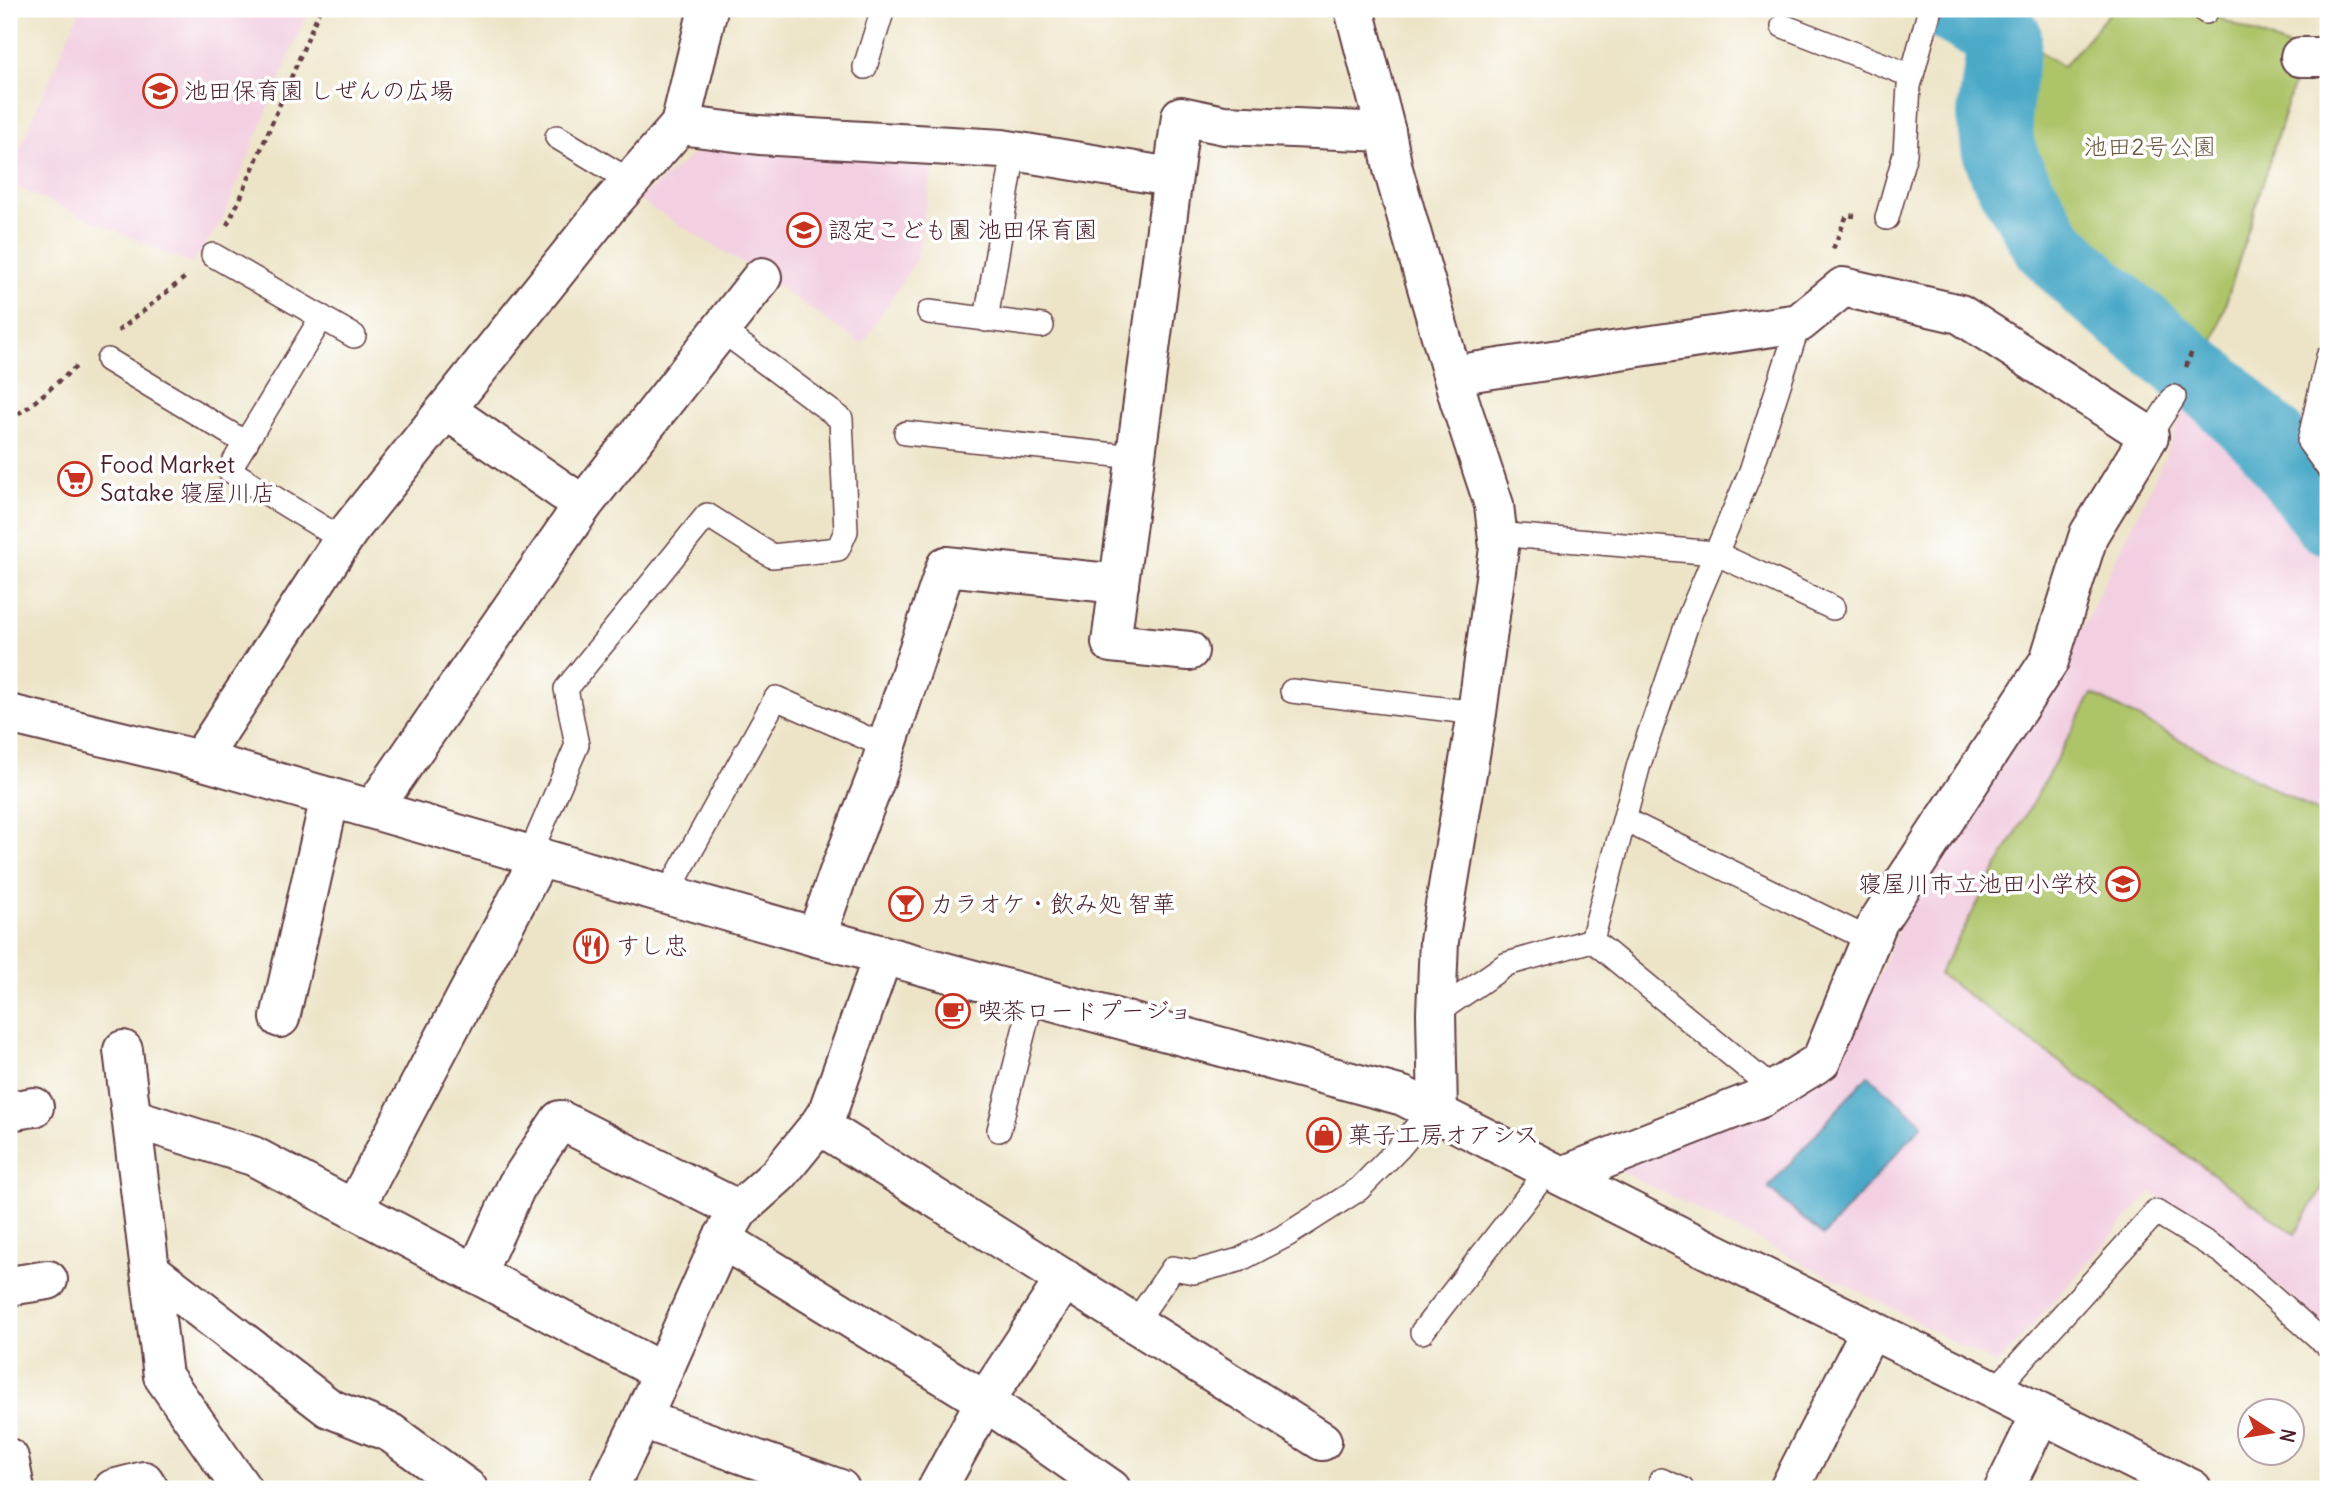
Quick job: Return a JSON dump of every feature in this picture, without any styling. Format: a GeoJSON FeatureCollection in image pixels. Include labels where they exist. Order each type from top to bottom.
{"type":"FeatureCollection","features":[{"type":"Feature","properties":{"kind":"street"},"geometry":{"type":"LineString","coordinates":[[200,760],[343,540],[630,181],[680,125],[708,9]]}},
{"type":"Feature","properties":{"kind":"street"},"geometry":{"type":"LineString","coordinates":[[1354,9],[1393,169],[1494,505],[1499,548],[1476,713],[1438,941],[1434,1112]]}},
{"type":"Feature","properties":{"kind":"street"},"geometry":{"type":"LineString","coordinates":[[1189,651],[1111,643],[1181,116],[1224,125],[1386,132]]}},
{"type":"Feature","properties":{"kind":"street"},"geometry":{"type":"LineString","coordinates":[[680,125],[758,135],[1014,151],[1171,177]]}},
{"type":"Feature","properties":{"kind":"street"},"geometry":{"type":"LineString","coordinates":[[373,809],[583,505],[762,277]]}},
{"type":"Feature","properties":{"kind":"street"},"geometry":{"type":"LineString","coordinates":[[1453,375],[1799,323],[1843,287],[1959,314],[2149,436],[2089,534],[2049,661],[1878,922],[1821,1062],[1749,1103],[1556,1173]]}},
{"type":"Feature","properties":{"kind":"street"},"geometry":{"type":"LineString","coordinates":[[446,410],[583,505]]}},
{"type":"Feature","properties":{"kind":"street"},"geometry":{"type":"LineString","coordinates":[[816,937],[887,747],[946,566],[1119,584]]}},
{"type":"Feature","properties":{"kind":"street"},"geometry":{"type":"LineString","coordinates":[[9,714],[200,760],[816,937],[1404,1096],[2192,1489]]}},
{"type":"Feature","properties":{"kind":"street"},"geometry":{"type":"LineString","coordinates":[[280,1018],[330,797]]}},
{"type":"Feature","properties":{"kind":"street"},"geometry":{"type":"LineString","coordinates":[[354,1209],[535,856]]}},
{"type":"Feature","properties":{"kind":"street"},"geometry":{"type":"LineString","coordinates":[[608,1489],[731,1225],[779,1174],[828,1111],[883,955]]}},
{"type":"Feature","properties":{"kind":"street"},"geometry":{"type":"LineString","coordinates":[[123,1050],[163,1376],[242,1489]]}},
{"type":"Feature","properties":{"kind":"street"},"geometry":{"type":"LineString","coordinates":[[132,1118],[254,1156],[662,1372]]}},
{"type":"Feature","properties":{"kind":"street"},"geometry":{"type":"LineString","coordinates":[[476,1274],[517,1185],[559,1120],[731,1225],[1111,1489]]}},
{"type":"Feature","properties":{"kind":"street"},"geometry":{"type":"LineString","coordinates":[[819,1125],[1322,1441]]}},
{"type":"Feature","properties":{"kind":"street"},"geometry":{"type":"LineString","coordinates":[[151,1270],[329,1408],[391,1433],[468,1489]]}},
{"type":"Feature","properties":{"kind":"street"},"geometry":{"type":"LineString","coordinates":[[937,1489],[985,1401],[1065,1279]]}},
{"type":"Feature","properties":{"kind":"street"},"geometry":{"type":"LineString","coordinates":[[9,1286],[48,1280]]}},
{"type":"Feature","properties":{"kind":"street"},"geometry":{"type":"LineString","coordinates":[[1789,1489],[1871,1329]]}},
{"type":"Feature","properties":{"kind":"street"},"geometry":{"type":"LineString","coordinates":[[2004,1489],[2041,1414]]}},
{"type":"Feature","properties":{"kind":"street"},"geometry":{"type":"LineString","coordinates":[[642,1419],[840,1489]]}},
{"type":"Feature","properties":{"kind":"street"},"geometry":{"type":"LineString","coordinates":[[9,1458],[15,1489]]}},
{"type":"Feature","properties":{"kind":"street"},"geometry":{"type":"LineString","coordinates":[[113,1489],[144,1481],[149,1489]]}},
{"type":"Feature","properties":{"kind":"lane"},"geometry":{"type":"LineString","coordinates":[[865,68],[883,9]]}},
{"type":"Feature","properties":{"kind":"lane"},"geometry":{"type":"LineString","coordinates":[[1887,218],[1905,154],[1909,86],[1929,11]]}},
{"type":"Feature","properties":{"kind":"lane"},"geometry":{"type":"LineString","coordinates":[[1783,26],[1912,75]]}},
{"type":"Feature","properties":{"kind":"lane"},"geometry":{"type":"LineString","coordinates":[[556,138],[630,181]]}},
{"type":"Feature","properties":{"kind":"lane"},"geometry":{"type":"LineString","coordinates":[[986,320],[1014,151]]}},
{"type":"Feature","properties":{"kind":"lane"},"geometry":{"type":"LineString","coordinates":[[212,255],[354,336]]}},
{"type":"Feature","properties":{"kind":"lane"},"geometry":{"type":"LineString","coordinates":[[929,312],[1042,326]]}},
{"type":"Feature","properties":{"kind":"lane"},"geometry":{"type":"LineString","coordinates":[[322,317],[229,470],[343,540]]}},
{"type":"Feature","properties":{"kind":"lane"},"geometry":{"type":"LineString","coordinates":[[1592,940],[1639,764],[1690,612],[1751,471],[1799,323]]}},
{"type":"Feature","properties":{"kind":"lane"},"geometry":{"type":"LineString","coordinates":[[535,856],[577,745],[566,689],[706,516],[772,556],[838,549],[846,531],[841,419],[720,329]]}},
{"type":"Feature","properties":{"kind":"lane"},"geometry":{"type":"LineString","coordinates":[[2328,356],[2309,442],[2328,468]]}},
{"type":"Feature","properties":{"kind":"lane"},"geometry":{"type":"LineString","coordinates":[[108,360],[246,443]]}},
{"type":"Feature","properties":{"kind":"lane"},"geometry":{"type":"LineString","coordinates":[[2149,436],[2174,397]]}},
{"type":"Feature","properties":{"kind":"lane"},"geometry":{"type":"LineString","coordinates":[[906,433],[1135,457]]}},
{"type":"Feature","properties":{"kind":"lane"},"geometry":{"type":"LineString","coordinates":[[1497,534],[1715,553],[1833,608]]}},
{"type":"Feature","properties":{"kind":"lane"},"geometry":{"type":"LineString","coordinates":[[1292,691],[1476,713]]}},
{"type":"Feature","properties":{"kind":"lane"},"geometry":{"type":"LineString","coordinates":[[667,894],[776,698],[887,747]]}},
{"type":"Feature","properties":{"kind":"lane"},"geometry":{"type":"LineString","coordinates":[[1625,820],[1870,940]]}},
{"type":"Feature","properties":{"kind":"lane"},"geometry":{"type":"LineString","coordinates":[[1436,1013],[1507,964],[1592,940]]}},
{"type":"Feature","properties":{"kind":"lane"},"geometry":{"type":"LineString","coordinates":[[1592,940],[1774,1090]]}},
{"type":"Feature","properties":{"kind":"lane"},"geometry":{"type":"LineString","coordinates":[[999,1130],[1033,995]]}},
{"type":"Feature","properties":{"kind":"lane"},"geometry":{"type":"LineString","coordinates":[[1135,1323],[1173,1268],[1194,1272],[1239,1259],[1287,1234],[1359,1189],[1434,1112]]}},
{"type":"Feature","properties":{"kind":"lane"},"geometry":{"type":"LineString","coordinates":[[1422,1332],[1556,1173]]}},
{"type":"Feature","properties":{"kind":"lane"},"geometry":{"type":"LineString","coordinates":[[1995,1390],[2157,1212],[2223,1253],[2328,1346]]}},
{"type":"Feature","properties":{"kind":"lane"},"geometry":{"type":"LineString","coordinates":[[1661,1480],[1682,1489]]}},
{"type":"Feature","properties":{"kind":"shaded area","name":"池田保育園 しぜんの広場"},"geometry":{"type":"Polygon","coordinates":[[[80,9],[309,9],[220,225],[191,264],[9,184],[9,174],[80,9]]]}},
{"type":"Feature","properties":{"kind":"shaded area","name":"認定こども園 池田保育園"},"geometry":{"type":"Polygon","coordinates":[[[707,143],[935,157],[916,260],[862,345],[756,271],[638,200],[707,143]]]}},
{"type":"Feature","properties":{"kind":"shaded area","name":"寝屋川市立池田小学校"},"geometry":{"type":"Polygon","coordinates":[[[2192,386],[2260,442],[2328,532],[2328,1334],[2284,1291],[2151,1192],[1997,1365],[1880,1302],[1613,1167],[1813,1081],[1859,1022],[1933,848],[2071,652],[2164,459],[2192,386]]]}},
{"type":"Feature","properties":{"kind":"green space","name":"池田2号公園"},"geometry":{"type":"Polygon","coordinates":[[[2113,9],[2198,9],[2303,53],[2206,367],[2067,249],[2005,130],[2032,46],[2063,67],[2113,9]]]}},
{"type":"Feature","properties":{"kind":"green space"},"geometry":{"type":"Polygon","coordinates":[[[2092,694],[2328,817],[2328,1178],[2295,1234],[1939,974],[2092,694]]]}},
{"type":"Feature","properties":{"kind":"water"},"geometry":{"type":"Polygon","coordinates":[[[1868,1075],[1923,1124],[1823,1236],[1768,1188],[1868,1075]]]}},
{"type":"Feature","properties":{"kind":"waterway"},"geometry":{"type":"LineString","coordinates":[[1956,9],[2005,37],[1994,115],[1998,147],[2007,172],[2049,244],[2092,287],[2219,392],[2270,440],[2328,518]]}},
{"type":"Feature","properties":{"kind":"place","name":"池田保育園 しぜんの広場"},"geometry":{"type":"Point","coordinates":[160,91]}},
{"type":"Feature","properties":{"kind":"place","name":"認定こども園 池田保育園"},"geometry":{"type":"Point","coordinates":[804,230]}},
{"type":"Feature","properties":{"kind":"place","name":"Food Market Satake 寝屋川店"},"geometry":{"type":"Point","coordinates":[75,479]}},
{"type":"Feature","properties":{"kind":"place","name":"寝屋川市立池田小学校"},"geometry":{"type":"Point","coordinates":[2123,884]}},
{"type":"Feature","properties":{"kind":"place","name":"カラオケ・飲み処 智華"},"geometry":{"type":"Point","coordinates":[906,904]}},
{"type":"Feature","properties":{"kind":"place","name":"すし忠"},"geometry":{"type":"Point","coordinates":[591,946]}},
{"type":"Feature","properties":{"kind":"place","name":"喫茶ロードプージョ"},"geometry":{"type":"Point","coordinates":[953,1011]}},
{"type":"Feature","properties":{"kind":"place","name":"菓子工房オアシス"},"geometry":{"type":"Point","coordinates":[1324,1135]}}]}
